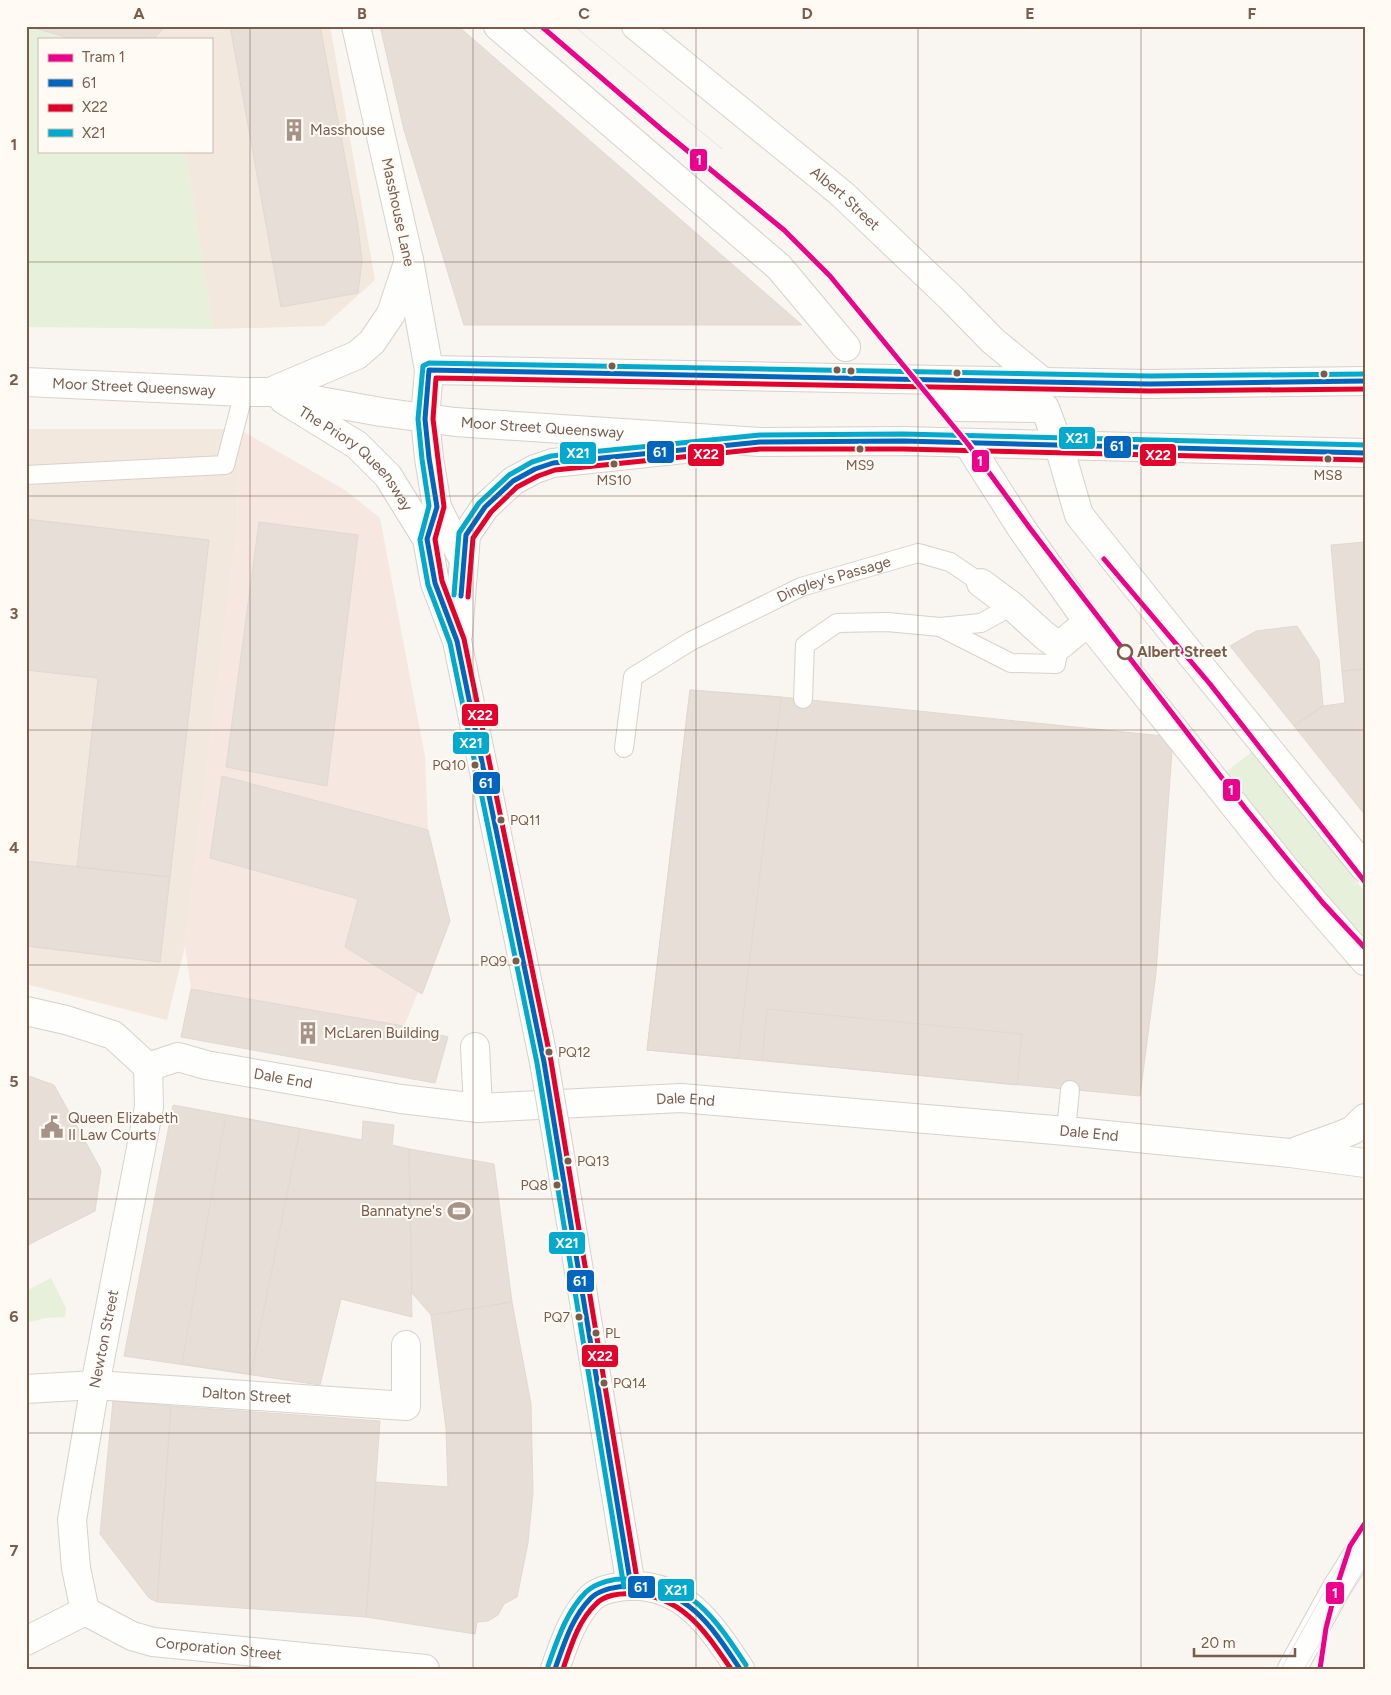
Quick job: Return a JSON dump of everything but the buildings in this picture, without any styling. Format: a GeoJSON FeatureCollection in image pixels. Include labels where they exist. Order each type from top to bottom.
{"type":"FeatureCollection","features":[{"type":"Feature","properties":{"kind":"street","name":"Masshouse Lane"},"geometry":{"type":"LineString","coordinates":[[356,26],[409,260],[429,370]]}},
{"type":"Feature","properties":{"kind":"street"},"geometry":{"type":"LineString","coordinates":[[498,26],[779,268],[846,347]]}},
{"type":"Feature","properties":{"kind":"street","name":"Albert Street"},"geometry":{"type":"LineString","coordinates":[[636,26],[842,194],[950,297],[993,341],[1043,382]]}},
{"type":"Feature","properties":{"kind":"street","name":"Moor Street Queensway"},"geometry":{"type":"LineString","coordinates":[[270,392],[357,355],[372,342],[391,314],[409,260]]}},
{"type":"Feature","properties":{"kind":"street"},"geometry":{"type":"LineString","coordinates":[[429,370],[1160,384],[1365,381]]}},
{"type":"Feature","properties":{"kind":"street","name":"The Priory Queensway"},"geometry":{"type":"LineString","coordinates":[[429,370],[425,419],[437,507],[464,561]]}},
{"type":"Feature","properties":{"kind":"street"},"geometry":{"type":"LineString","coordinates":[[928,380],[958,407],[1045,408],[1079,515],[1170,630],[1365,868]]}},
{"type":"Feature","properties":{"kind":"street","name":"Moor Street Queensway"},"geometry":{"type":"LineString","coordinates":[[26,382],[270,392],[425,419],[760,442],[903,441],[1365,453]]}},
{"type":"Feature","properties":{"kind":"street"},"geometry":{"type":"LineString","coordinates":[[1003,382],[972,423],[968,444],[1022,528],[1088,622],[1286,870],[1365,961]]}},
{"type":"Feature","properties":{"kind":"street","name":"The Priory Queensway"},"geometry":{"type":"LineString","coordinates":[[270,392],[358,445],[388,476],[427,539],[435,583],[458,641],[544,1062],[631,1586]]}},
{"type":"Feature","properties":{"kind":"street","name":"The Priory Queensway"},"geometry":{"type":"LineString","coordinates":[[458,641],[466,535],[485,507],[513,481],[534,469],[553,463],[760,442]]}},
{"type":"Feature","properties":{"kind":"street","name":"The Priory Queensway"},"geometry":{"type":"LineString","coordinates":[[427,539],[437,507]]}},
{"type":"Feature","properties":{"kind":"street","name":"Dingley's Passage"},"geometry":{"type":"LineString","coordinates":[[981,583],[1012,606],[1059,646]]}},
{"type":"Feature","properties":{"kind":"street"},"geometry":{"type":"LineString","coordinates":[[1059,646],[1088,622]]}},
{"type":"Feature","properties":{"kind":"street"},"geometry":{"type":"LineString","coordinates":[[26,1011],[66,1020],[113,1034],[148,1067]]}},
{"type":"Feature","properties":{"kind":"street"},"geometry":{"type":"LineString","coordinates":[[475,1048],[478,1108]]}},
{"type":"Feature","properties":{"kind":"street","name":"Dale End"},"geometry":{"type":"LineString","coordinates":[[148,1067],[178,1057],[206,1065],[382,1095],[478,1108],[681,1098],[1066,1131],[1290,1153],[1365,1163]]}},
{"type":"Feature","properties":{"kind":"street","name":"Newton Street"},"geometry":{"type":"LineString","coordinates":[[85,1612],[76,1568],[72,1520],[149,1107],[148,1067]]}},
{"type":"Feature","properties":{"kind":"street"},"geometry":{"type":"LineString","coordinates":[[1290,1153],[1353,1130],[1365,1118]]}},
{"type":"Feature","properties":{"kind":"street","name":"Dalton Street"},"geometry":{"type":"LineString","coordinates":[[26,1389],[96,1385],[406,1406],[406,1345]]}},
{"type":"Feature","properties":{"kind":"street"},"geometry":{"type":"LineString","coordinates":[[1292,1669],[1336,1589],[1365,1543]]}},
{"type":"Feature","properties":{"kind":"street"},"geometry":{"type":"LineString","coordinates":[[555,1669],[576,1617],[592,1596],[616,1587],[631,1586],[646,1586],[663,1590],[686,1602],[713,1628],[740,1669]]}},
{"type":"Feature","properties":{"kind":"street"},"geometry":{"type":"LineString","coordinates":[[26,1641],[85,1612]]}},
{"type":"Feature","properties":{"kind":"street","name":"Corporation Street"},"geometry":{"type":"LineString","coordinates":[[85,1612],[132,1636],[153,1642],[425,1669]]}},
{"type":"Feature","properties":{"kind":"lane"},"geometry":{"type":"LineString","coordinates":[[26,475],[225,465],[244,392]]}},
{"type":"Feature","properties":{"kind":"lane","name":"Dingley's Passage"},"geometry":{"type":"LineString","coordinates":[[624,748],[633,677],[690,641],[801,587],[918,553],[950,562],[981,583]]}},
{"type":"Feature","properties":{"kind":"lane"},"geometry":{"type":"LineString","coordinates":[[804,699],[805,645],[837,623],[887,622],[940,627],[980,623],[1012,606]]}},
{"type":"Feature","properties":{"kind":"lane"},"geometry":{"type":"LineString","coordinates":[[940,627],[1011,663],[1056,664],[1059,646]]}},
{"type":"Feature","properties":{"kind":"lane"},"geometry":{"type":"LineString","coordinates":[[1066,1131],[1070,1090]]}},
{"type":"Feature","properties":{"kind":"shaded area"},"geometry":{"type":"Polygon","coordinates":[[[26,26],[330,26],[375,280],[324,326],[213,329],[185,152],[212,152],[212,38],[65,38],[26,26]]]}},
{"type":"Feature","properties":{"kind":"shaded area"},"geometry":{"type":"Polygon","coordinates":[[[26,429],[239,429],[237,531],[185,946],[167,1020],[26,984],[26,429]]]}},
{"type":"Feature","properties":{"kind":"shaded area"},"geometry":{"type":"Polygon","coordinates":[[[239,429],[345,490],[380,518],[425,757],[428,830],[444,929],[404,1026],[191,989],[185,946],[237,531],[239,429]]]}},
{"type":"Feature","properties":{"kind":"green space"},"geometry":{"type":"Polygon","coordinates":[[[26,27],[64,38],[38,38],[38,152],[185,152],[213,329],[26,327],[26,27]]]}},
{"type":"Feature","properties":{"kind":"green space"},"geometry":{"type":"Polygon","coordinates":[[[1253,751],[1365,892],[1365,938],[1313,882],[1226,772],[1253,751]]]}},
{"type":"Feature","properties":{"kind":"green space"},"geometry":{"type":"Polygon","coordinates":[[[51,1278],[66,1308],[65,1317],[45,1318],[26,1323],[26,1291],[51,1278]]]}},
{"type":"Feature","properties":{"kind":"tram line","name":"1"},"geometry":{"type":"LineString","coordinates":[[541,26],[661,129],[784,230],[830,276],[968,444],[1029,527],[1245,808],[1323,903],[1365,948]]}},
{"type":"Feature","properties":{"kind":"tram line"},"geometry":{"type":"LineString","coordinates":[[574,26],[722,149]]}},
{"type":"Feature","properties":{"kind":"tram line","name":"1"},"geometry":{"type":"LineString","coordinates":[[1104,559],[1210,684],[1365,882]]}},
{"type":"Feature","properties":{"kind":"tram line","name":"1"},"geometry":{"type":"LineString","coordinates":[[1320,1669],[1326,1628],[1336,1589],[1350,1546],[1365,1523]]}},
{"type":"Feature","properties":{"kind":"tram line"},"geometry":{"type":"LineString","coordinates":[[1281,1669],[1350,1546]]}},
{"type":"Feature","properties":{"kind":"tram line"},"geometry":{"type":"LineString","coordinates":[[1304,1669],[1365,1567]]}},
{"type":"Feature","properties":{"kind":"transit line","name":"X21"},"geometry":{"type":"LineString","coordinates":[[624,1587],[537,1063],[450,643],[428,585],[420,540],[429,506],[418,419],[423,366],[429,363],[1150,376],[1365,374]]}},
{"type":"Feature","properties":{"kind":"transit line","name":"61"},"geometry":{"type":"LineString","coordinates":[[631,1586],[544,1062],[457,641],[435,583],[427,539],[437,507],[425,419],[429,370],[1150,384],[1365,381]]}},
{"type":"Feature","properties":{"kind":"transit line","name":"X22"},"geometry":{"type":"LineString","coordinates":[[638,1585],[551,1061],[464,639],[442,581],[435,539],[444,507],[433,419],[436,378],[1150,391],[1365,389]]}},
{"type":"Feature","properties":{"kind":"transit line","name":"X21"},"geometry":{"type":"LineString","coordinates":[[454,595],[459,533],[479,503],[509,475],[532,462],[551,456],[760,435],[903,434],[1365,445]]}},
{"type":"Feature","properties":{"kind":"transit line","name":"61"},"geometry":{"type":"LineString","coordinates":[[461,596],[466,535],[485,507],[513,481],[535,469],[553,463],[760,442],[903,441],[1365,453]]}},
{"type":"Feature","properties":{"kind":"transit line","name":"X22"},"geometry":{"type":"LineString","coordinates":[[468,597],[473,538],[491,512],[517,487],[555,470],[760,449],[903,449],[1365,460]]}},
{"type":"Feature","properties":{"kind":"transit line","name":"X21"},"geometry":{"type":"LineString","coordinates":[[548,1666],[563,1627],[579,1600],[595,1586],[606,1581],[624,1579],[650,1581],[669,1586],[685,1594],[711,1617],[746,1665]]}},
{"type":"Feature","properties":{"kind":"transit line","name":"61"},"geometry":{"type":"LineString","coordinates":[[555,1669],[565,1641],[584,1605],[599,1592],[630,1586],[650,1588],[667,1594],[696,1612],[719,1638],[740,1669]]}},
{"type":"Feature","properties":{"kind":"transit line","name":"X22"},"geometry":{"type":"LineString","coordinates":[[563,1669],[584,1618],[603,1598],[617,1594],[650,1596],[678,1608],[712,1641],[731,1669]]}},
{"type":"Feature","properties":{"kind":"place","name":"Masshouse"},"geometry":{"type":"Point","coordinates":[294,130]}},
{"type":"Feature","properties":{"kind":"place","name":"MS9"},"geometry":{"type":"Point","coordinates":[860,449]}},
{"type":"Feature","properties":{"kind":"place","name":"MS8"},"geometry":{"type":"Point","coordinates":[1328,459]}},
{"type":"Feature","properties":{"kind":"place","name":"MS10"},"geometry":{"type":"Point","coordinates":[614,464]}},
{"type":"Feature","properties":{"kind":"place","name":"Albert Street"},"geometry":{"type":"Point","coordinates":[1125,652]}},
{"type":"Feature","properties":{"kind":"place","name":"PQ10"},"geometry":{"type":"Point","coordinates":[475,765]}},
{"type":"Feature","properties":{"kind":"place","name":"PQ11"},"geometry":{"type":"Point","coordinates":[501,820]}},
{"type":"Feature","properties":{"kind":"place","name":"PQ9"},"geometry":{"type":"Point","coordinates":[516,961]}},
{"type":"Feature","properties":{"kind":"place","name":"McLaren Building"},"geometry":{"type":"Point","coordinates":[308,1033]}},
{"type":"Feature","properties":{"kind":"place","name":"PQ12"},"geometry":{"type":"Point","coordinates":[549,1052]}},
{"type":"Feature","properties":{"kind":"place","name":"Queen Elizabeth II Law Courts"},"geometry":{"type":"Point","coordinates":[52,1127]}},
{"type":"Feature","properties":{"kind":"place","name":"PQ13"},"geometry":{"type":"Point","coordinates":[568,1161]}},
{"type":"Feature","properties":{"kind":"place","name":"PQ8"},"geometry":{"type":"Point","coordinates":[557,1185]}},
{"type":"Feature","properties":{"kind":"place","name":"Bannatyne's"},"geometry":{"type":"Point","coordinates":[459,1211]}},
{"type":"Feature","properties":{"kind":"place","name":"PQ7"},"geometry":{"type":"Point","coordinates":[579,1317]}},
{"type":"Feature","properties":{"kind":"place","name":"PL"},"geometry":{"type":"Point","coordinates":[596,1333]}},
{"type":"Feature","properties":{"kind":"place","name":"PQ14"},"geometry":{"type":"Point","coordinates":[604,1383]}}]}
